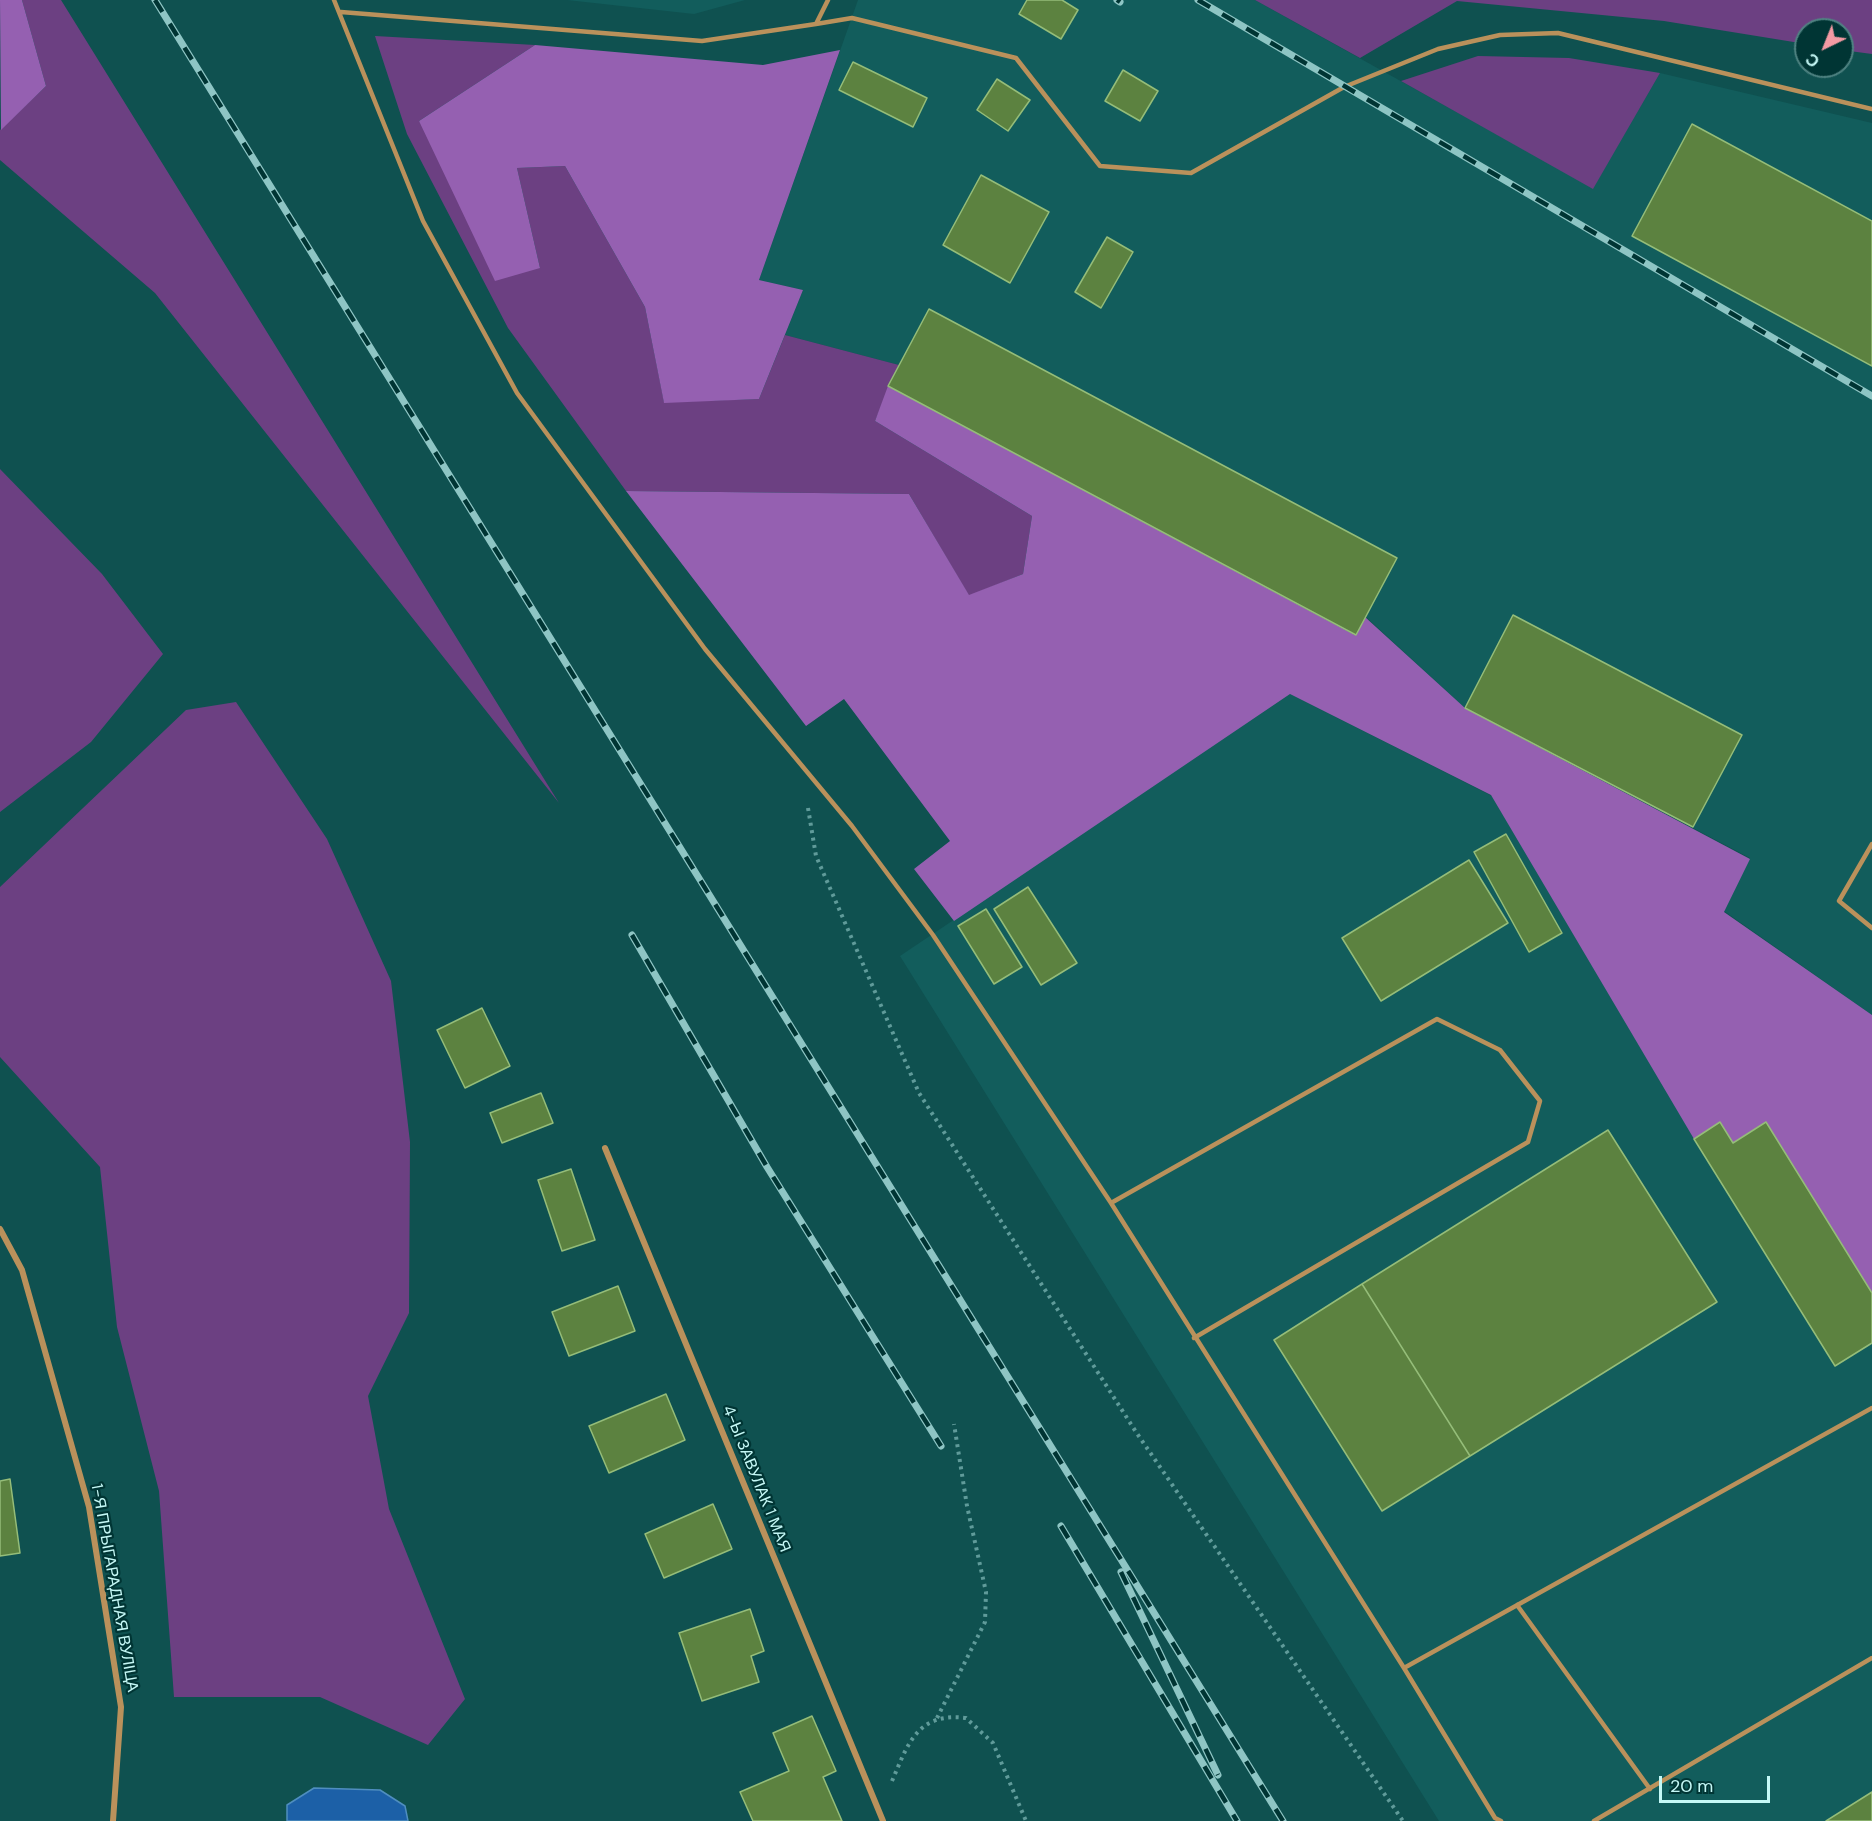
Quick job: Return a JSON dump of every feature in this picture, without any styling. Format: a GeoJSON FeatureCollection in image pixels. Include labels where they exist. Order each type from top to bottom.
{"type":"FeatureCollection","features":[{"type":"Feature","properties":{"kind":"street","name":"4-Ы ЗАВУЛАК 1 МАЯ"},"geometry":{"type":"LineString","coordinates":[[605,1148],[883,1821]]}},
{"type":"Feature","properties":{"kind":"street","name":"1-Я ПРЫГАРАДНАЯ ВУЛІЦА"},"geometry":{"type":"LineString","coordinates":[[0,1229],[22,1270],[89,1507],[120,1707],[113,1821]]}},
{"type":"Feature","properties":{"kind":"lane"},"geometry":{"type":"LineString","coordinates":[[334,0],[341,12],[423,221],[517,393],[705,649],[852,826],[933,935],[1111,1203],[1404,1668],[1495,1818],[1501,1821]]}},
{"type":"Feature","properties":{"kind":"lane"},"geometry":{"type":"LineString","coordinates":[[816,24],[828,0]]}},
{"type":"Feature","properties":{"kind":"lane"},"geometry":{"type":"LineString","coordinates":[[341,12],[702,41],[852,18],[1016,58],[1100,166],[1191,173],[1344,87],[1438,49],[1500,35],[1558,33],[1872,109]]}},
{"type":"Feature","properties":{"kind":"lane"},"geometry":{"type":"LineString","coordinates":[[1872,844],[1839,901],[1872,928]]}},
{"type":"Feature","properties":{"kind":"lane"},"geometry":{"type":"LineString","coordinates":[[1111,1203],[1437,1019],[1500,1050],[1540,1101],[1528,1142],[1194,1338]]}},
{"type":"Feature","properties":{"kind":"lane"},"geometry":{"type":"LineString","coordinates":[[1404,1668],[1872,1408]]}},
{"type":"Feature","properties":{"kind":"lane"},"geometry":{"type":"LineString","coordinates":[[1517,1605],[1650,1789]]}},
{"type":"Feature","properties":{"kind":"lane"},"geometry":{"type":"LineString","coordinates":[[1594,1821],[1872,1658]]}},
{"type":"Feature","properties":{"kind":"path"},"geometry":{"type":"LineString","coordinates":[[800,764],[816,856],[919,1092],[1136,1432],[1403,1821]]}},
{"type":"Feature","properties":{"kind":"path"},"geometry":{"type":"LineString","coordinates":[[879,1809],[911,1736],[937,1718],[985,1622],[986,1602],[978,1549],[967,1506],[954,1424]]}},
{"type":"Feature","properties":{"kind":"path"},"geometry":{"type":"LineString","coordinates":[[937,1718],[966,1718],[993,1743],[1026,1821]]}},
{"type":"Feature","properties":{"kind":"shaded area"},"geometry":{"type":"Polygon","coordinates":[[[0,0],[22,0],[46,86],[1,130],[0,0]]]}},
{"type":"Feature","properties":{"kind":"shaded area"},"geometry":{"type":"Polygon","coordinates":[[[22,0],[61,0],[559,803],[155,293],[0,160],[0,130],[46,86],[22,0]]]}},
{"type":"Feature","properties":{"kind":"shaded area"},"geometry":{"type":"Polygon","coordinates":[[[567,0],[745,0],[694,14],[567,0]]]}},
{"type":"Feature","properties":{"kind":"shaded area"},"geometry":{"type":"Polygon","coordinates":[[[858,0],[1255,0],[1593,188],[1660,73],[1872,123],[1872,1015],[1724,911],[1750,858],[1465,708],[1366,617],[1356,635],[888,386],[899,365],[785,335],[803,290],[759,280],[858,0]]]}},
{"type":"Feature","properties":{"kind":"shaded area"},"geometry":{"type":"Polygon","coordinates":[[[1255,0],[1872,0],[1872,54],[1854,52],[1854,18],[1794,18],[1794,42],[1664,21],[1457,1],[1360,58],[1255,0]]]}},
{"type":"Feature","properties":{"kind":"shaded area"},"geometry":{"type":"Polygon","coordinates":[[[375,36],[535,45],[419,121],[540,268],[517,168],[565,166],[645,307],[664,402],[759,399],[785,335],[899,365],[875,421],[1032,516],[1023,574],[969,596],[909,494],[626,491],[508,328],[407,134],[375,36]]]}},
{"type":"Feature","properties":{"kind":"shaded area"},"geometry":{"type":"Polygon","coordinates":[[[535,45],[763,65],[840,50],[759,280],[803,290],[759,399],[664,403],[645,307],[565,166],[517,168],[540,268],[495,281],[419,121],[535,45]]]}},
{"type":"Feature","properties":{"kind":"shaded area"},"geometry":{"type":"Polygon","coordinates":[[[1478,56],[1569,58],[1660,73],[1593,189],[1401,81],[1478,56]]]}},
{"type":"Feature","properties":{"kind":"shaded area"},"geometry":{"type":"Polygon","coordinates":[[[888,386],[1355,635],[1365,617],[1465,708],[1750,859],[1724,912],[1872,1015],[1872,1293],[1766,1123],[1733,1143],[1720,1123],[1694,1139],[1491,795],[1290,694],[954,921],[914,869],[950,841],[844,699],[806,726],[626,491],[909,494],[969,595],[1023,574],[1032,516],[875,421],[888,386]]]}},
{"type":"Feature","properties":{"kind":"shaded area"},"geometry":{"type":"Polygon","coordinates":[[[0,469],[102,574],[163,654],[91,742],[0,812],[0,469]]]}},
{"type":"Feature","properties":{"kind":"shaded area"},"geometry":{"type":"Polygon","coordinates":[[[1290,694],[1492,796],[1694,1138],[1720,1122],[1766,1122],[1872,1293],[1872,1821],[1439,1821],[900,956],[1290,694]]]}},
{"type":"Feature","properties":{"kind":"shaded area"},"geometry":{"type":"Polygon","coordinates":[[[236,702],[327,839],[391,981],[410,1142],[409,1313],[368,1396],[389,1509],[465,1699],[428,1745],[320,1697],[174,1697],[159,1491],[117,1327],[100,1167],[0,1057],[0,887],[186,710],[236,702]]]}},
{"type":"Feature","properties":{"kind":"water"},"geometry":{"type":"Polygon","coordinates":[[[314,1788],[380,1790],[405,1806],[408,1821],[287,1821],[287,1805],[314,1788]]]}},
{"type":"Feature","properties":{"kind":"building"},"geometry":{"type":"Polygon","coordinates":[[[1027,0],[1062,0],[1078,10],[1061,39],[1019,14],[1027,0]]]}},
{"type":"Feature","properties":{"kind":"building"},"geometry":{"type":"Polygon","coordinates":[[[853,62],[927,98],[913,127],[839,90],[853,62]]]}},
{"type":"Feature","properties":{"kind":"building"},"geometry":{"type":"Polygon","coordinates":[[[1123,70],[1158,91],[1140,121],[1105,101],[1123,70]]]}},
{"type":"Feature","properties":{"kind":"building"},"geometry":{"type":"Polygon","coordinates":[[[997,79],[1030,100],[1008,131],[977,110],[997,79]]]}},
{"type":"Feature","properties":{"kind":"building"},"geometry":{"type":"Polygon","coordinates":[[[1692,124],[1872,221],[1872,366],[1632,236],[1692,124]]]}},
{"type":"Feature","properties":{"kind":"building"},"geometry":{"type":"Polygon","coordinates":[[[981,175],[1049,212],[1010,283],[943,245],[981,175]]]}},
{"type":"Feature","properties":{"kind":"building"},"geometry":{"type":"Polygon","coordinates":[[[1107,237],[1133,252],[1101,308],[1075,292],[1107,237]]]}},
{"type":"Feature","properties":{"kind":"building"},"geometry":{"type":"Polygon","coordinates":[[[929,309],[1397,558],[1356,635],[888,386],[929,309]]]}},
{"type":"Feature","properties":{"kind":"building"},"geometry":{"type":"Polygon","coordinates":[[[1513,615],[1742,735],[1693,827],[1465,708],[1513,615]]]}},
{"type":"Feature","properties":{"kind":"building"},"geometry":{"type":"Polygon","coordinates":[[[1506,834],[1562,933],[1529,952],[1474,852],[1506,834]]]}},
{"type":"Feature","properties":{"kind":"building"},"geometry":{"type":"Polygon","coordinates":[[[1469,860],[1508,923],[1381,1001],[1342,938],[1469,860]]]}},
{"type":"Feature","properties":{"kind":"building"},"geometry":{"type":"Polygon","coordinates":[[[1028,887],[1077,963],[1041,985],[994,909],[1028,887]]]}},
{"type":"Feature","properties":{"kind":"building"},"geometry":{"type":"Polygon","coordinates":[[[986,909],[1022,967],[994,984],[958,926],[986,909]]]}},
{"type":"Feature","properties":{"kind":"building"},"geometry":{"type":"Polygon","coordinates":[[[482,1008],[510,1066],[465,1088],[437,1030],[482,1008]]]}},
{"type":"Feature","properties":{"kind":"building"},"geometry":{"type":"Polygon","coordinates":[[[541,1093],[553,1123],[502,1143],[490,1113],[541,1093]]]}},
{"type":"Feature","properties":{"kind":"building"},"geometry":{"type":"Polygon","coordinates":[[[1720,1122],[1733,1143],[1766,1122],[1872,1293],[1872,1343],[1835,1366],[1694,1139],[1720,1122]]]}},
{"type":"Feature","properties":{"kind":"building"},"geometry":{"type":"Polygon","coordinates":[[[1608,1130],[1717,1302],[1470,1456],[1362,1284],[1608,1130]]]}},
{"type":"Feature","properties":{"kind":"building"},"geometry":{"type":"Polygon","coordinates":[[[571,1169],[595,1240],[562,1251],[538,1180],[571,1169]]]}},
{"type":"Feature","properties":{"kind":"building"},"geometry":{"type":"Polygon","coordinates":[[[1362,1284],[1470,1456],[1382,1511],[1274,1340],[1362,1284]]]}},
{"type":"Feature","properties":{"kind":"building"},"geometry":{"type":"Polygon","coordinates":[[[618,1286],[635,1331],[569,1356],[552,1312],[618,1286]]]}},
{"type":"Feature","properties":{"kind":"building"},"geometry":{"type":"Polygon","coordinates":[[[666,1394],[685,1440],[609,1473],[589,1426],[666,1394]]]}},
{"type":"Feature","properties":{"kind":"building"},"geometry":{"type":"Polygon","coordinates":[[[10,1479],[20,1553],[0,1556],[0,1481],[10,1479]]]}},
{"type":"Feature","properties":{"kind":"building"},"geometry":{"type":"Polygon","coordinates":[[[713,1504],[732,1549],[664,1578],[645,1534],[713,1504]]]}},
{"type":"Feature","properties":{"kind":"building"},"geometry":{"type":"Polygon","coordinates":[[[750,1609],[764,1651],[751,1656],[759,1682],[702,1701],[679,1633],[750,1609]]]}},
{"type":"Feature","properties":{"kind":"building"},"geometry":{"type":"Polygon","coordinates":[[[812,1716],[836,1771],[823,1777],[842,1821],[753,1821],[740,1792],[789,1771],[773,1733],[812,1716]]]}},
{"type":"Feature","properties":{"kind":"building"},"geometry":{"type":"Polygon","coordinates":[[[1872,1792],[1872,1821],[1826,1821],[1872,1792]]]}},
{"type":"Feature","properties":{"kind":"railway"},"geometry":{"type":"LineString","coordinates":[[155,0],[1283,1821]]}},
{"type":"Feature","properties":{"kind":"railway"},"geometry":{"type":"LineString","coordinates":[[1198,0],[1872,396]]}},
{"type":"Feature","properties":{"kind":"railway"},"geometry":{"type":"LineString","coordinates":[[632,935],[767,1167],[941,1446]]}},
{"type":"Feature","properties":{"kind":"railway"},"geometry":{"type":"LineString","coordinates":[[1061,1526],[1237,1821]]}},
{"type":"Feature","properties":{"kind":"railway"},"geometry":{"type":"LineString","coordinates":[[1121,1572],[1218,1775]]}}]}
